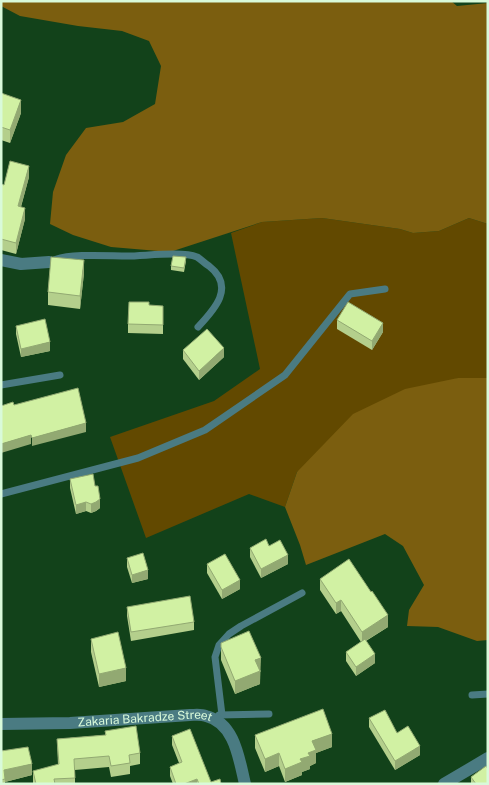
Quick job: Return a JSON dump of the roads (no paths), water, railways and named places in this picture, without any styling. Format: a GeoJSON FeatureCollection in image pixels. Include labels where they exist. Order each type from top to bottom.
{"type":"FeatureCollection","features":[{"type":"Feature","properties":{"kind":"street"},"geometry":{"type":"LineString","coordinates":[[1,260],[21,264],[49,262]]}},
{"type":"Feature","properties":{"kind":"street","name":"Zakaria Bakradze Street"},"geometry":{"type":"LineString","coordinates":[[1,724],[70,723],[190,715],[206,716],[218,722],[230,733],[245,784]]}},
{"type":"Feature","properties":{"kind":"street"},"geometry":{"type":"LineString","coordinates":[[444,784],[488,758]]}},
{"type":"Feature","properties":{"kind":"lane"},"geometry":{"type":"LineString","coordinates":[[49,262],[58,258],[75,257],[178,255],[197,257],[213,270],[222,282],[221,298],[216,308],[198,327]]}},
{"type":"Feature","properties":{"kind":"lane"},"geometry":{"type":"LineString","coordinates":[[1,494],[138,458],[204,430],[285,374],[350,294],[385,289]]}},
{"type":"Feature","properties":{"kind":"lane"},"geometry":{"type":"LineString","coordinates":[[1,385],[60,374]]}},
{"type":"Feature","properties":{"kind":"lane"},"geometry":{"type":"LineString","coordinates":[[222,715],[215,657],[219,645],[241,626],[302,593]]}},
{"type":"Feature","properties":{"kind":"lane"},"geometry":{"type":"LineString","coordinates":[[472,695],[488,694]]}},
{"type":"Feature","properties":{"kind":"lane"},"geometry":{"type":"LineString","coordinates":[[206,716],[269,714]]}}]}
